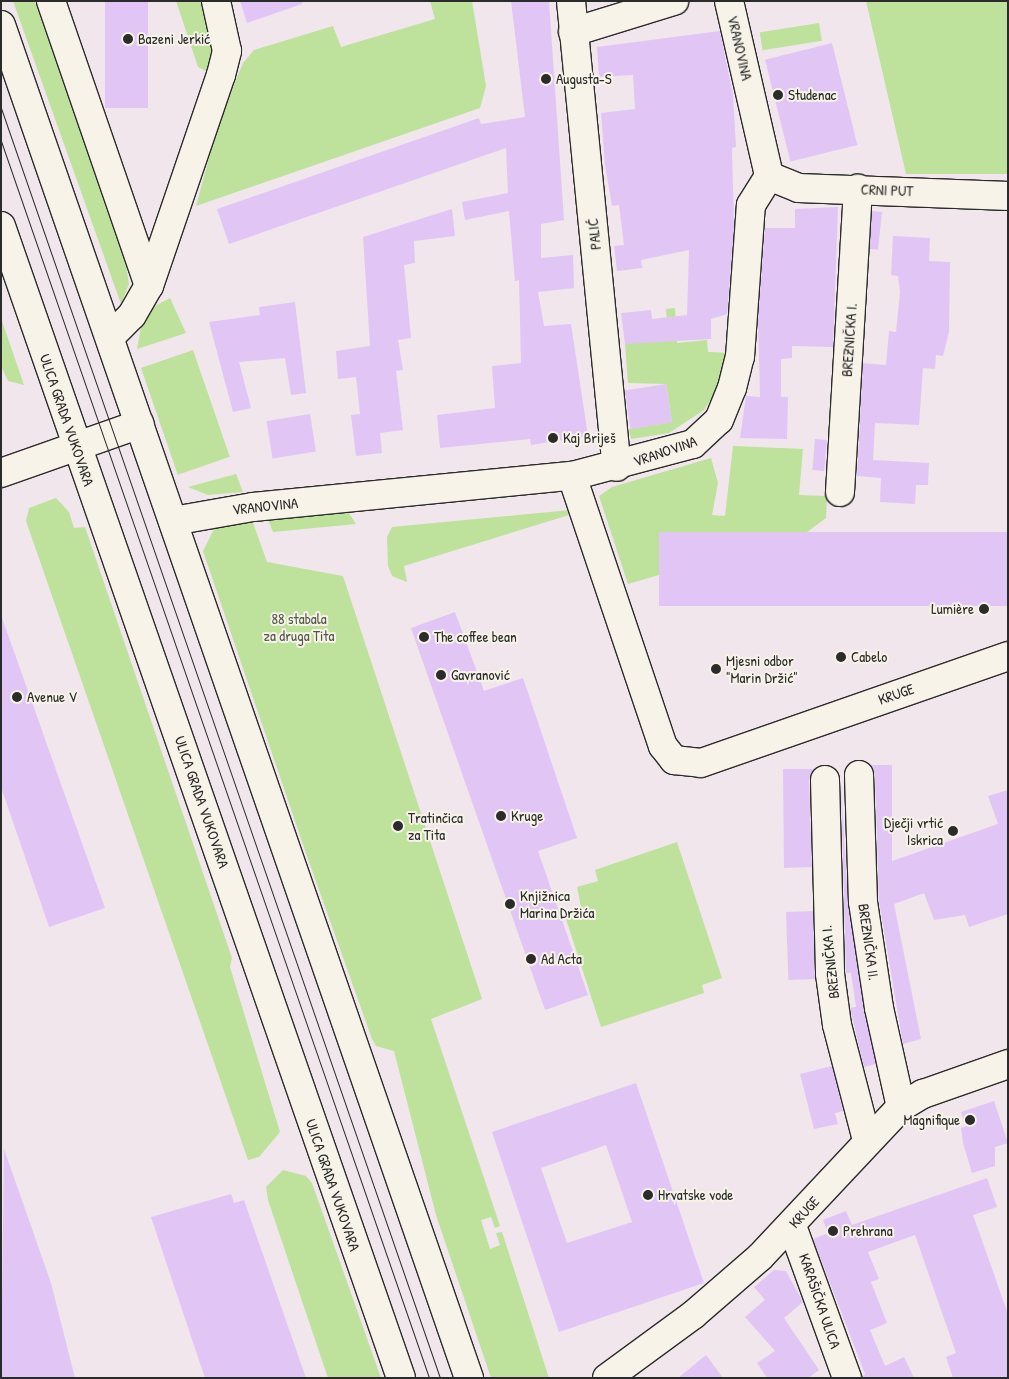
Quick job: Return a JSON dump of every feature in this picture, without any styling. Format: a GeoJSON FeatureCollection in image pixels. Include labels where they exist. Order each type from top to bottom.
{"type":"FeatureCollection","features":[{"type":"Feature","properties":{"kind":"street"},"geometry":{"type":"LineString","coordinates":[[51,1],[149,286]]}},
{"type":"Feature","properties":{"kind":"street"},"geometry":{"type":"LineString","coordinates":[[110,337],[132,315],[149,286],[227,51],[216,1]]}},
{"type":"Feature","properties":{"kind":"street","name":"PALIĆ"},"geometry":{"type":"LineString","coordinates":[[571,1],[617,468]]}},
{"type":"Feature","properties":{"kind":"street"},"geometry":{"type":"LineString","coordinates":[[573,32],[674,1]]}},
{"type":"Feature","properties":{"kind":"street","name":"VRANOVINA"},"geometry":{"type":"LineString","coordinates":[[173,521],[253,506],[572,476],[617,468],[693,444],[719,420],[740,357],[751,206],[770,176],[729,1]]}},
{"type":"Feature","properties":{"kind":"street"},"geometry":{"type":"LineString","coordinates":[[1,25],[469,1378]]}},
{"type":"Feature","properties":{"kind":"street","name":"CRNI PUT"},"geometry":{"type":"LineString","coordinates":[[770,176],[799,188],[1008,196]]}},
{"type":"Feature","properties":{"kind":"street","name":"BREZNIČKA I."},"geometry":{"type":"LineString","coordinates":[[840,492],[858,189]]}},
{"type":"Feature","properties":{"kind":"street","name":"ULICA GRADA VUKOVARA"},"geometry":{"type":"LineString","coordinates":[[1,226],[401,1378]]}},
{"type":"Feature","properties":{"kind":"street"},"geometry":{"type":"LineString","coordinates":[[1,473],[140,424]]}},
{"type":"Feature","properties":{"kind":"street","name":"KRUGE"},"geometry":{"type":"LineString","coordinates":[[572,476],[663,746],[674,760],[701,763],[1008,656]]}},
{"type":"Feature","properties":{"kind":"street","name":"BREZNIČKA II."},"geometry":{"type":"LineString","coordinates":[[859,775],[864,912],[880,1016],[901,1107]]}},
{"type":"Feature","properties":{"kind":"street","name":"BREZNIČKA I."},"geometry":{"type":"LineString","coordinates":[[825,780],[825,924],[832,991],[867,1140]]}},
{"type":"Feature","properties":{"kind":"street","name":"KRUGE"},"geometry":{"type":"LineString","coordinates":[[612,1376],[704,1306],[792,1226],[867,1140],[901,1107],[932,1090],[1008,1064]]}},
{"type":"Feature","properties":{"kind":"street","name":"KARAŠIČKA ULICA"},"geometry":{"type":"LineString","coordinates":[[792,1226],[847,1378]]}},
{"type":"Feature","properties":{"kind":"green space"},"geometry":{"type":"Polygon","coordinates":[[[13,1],[35,1],[126,266],[129,284],[121,304],[13,1]]]}},
{"type":"Feature","properties":{"kind":"green space"},"geometry":{"type":"Polygon","coordinates":[[[176,1],[207,1],[217,29],[210,73],[198,67],[176,1]]]}},
{"type":"Feature","properties":{"kind":"green space"},"geometry":{"type":"Polygon","coordinates":[[[430,1],[472,1],[486,86],[480,108],[196,206],[218,124],[243,63],[254,50],[333,26],[341,47],[435,19],[430,1]]]}},
{"type":"Feature","properties":{"kind":"green space"},"geometry":{"type":"Polygon","coordinates":[[[866,1],[1008,1],[1008,174],[906,174],[866,1]]]}},
{"type":"Feature","properties":{"kind":"green space"},"geometry":{"type":"Polygon","coordinates":[[[819,23],[822,41],[763,50],[760,32],[819,23]]]}},
{"type":"Feature","properties":{"kind":"green space"},"geometry":{"type":"Polygon","coordinates":[[[170,298],[186,333],[137,349],[142,322],[151,308],[170,298]]]}},
{"type":"Feature","properties":{"kind":"green space"},"geometry":{"type":"Polygon","coordinates":[[[675,308],[677,343],[707,340],[708,352],[731,353],[720,385],[704,410],[669,433],[631,439],[629,429],[672,422],[666,384],[628,383],[625,344],[654,340],[668,332],[666,309],[675,308]]]}},
{"type":"Feature","properties":{"kind":"green space"},"geometry":{"type":"Polygon","coordinates":[[[1,318],[24,385],[8,381],[1,366],[1,318]]]}},
{"type":"Feature","properties":{"kind":"green space"},"geometry":{"type":"Polygon","coordinates":[[[193,350],[230,457],[178,475],[141,368],[193,350]]]}},
{"type":"Feature","properties":{"kind":"green space"},"geometry":{"type":"Polygon","coordinates":[[[733,446],[803,449],[799,495],[827,496],[826,518],[807,532],[628,584],[599,496],[612,487],[711,458],[718,483],[712,515],[725,516],[733,446]]]}},
{"type":"Feature","properties":{"kind":"green space"},"geometry":{"type":"Polygon","coordinates":[[[236,474],[243,492],[208,495],[188,487],[236,474]]]}},
{"type":"Feature","properties":{"kind":"green space"},"geometry":{"type":"Polygon","coordinates":[[[56,498],[69,512],[74,528],[85,527],[232,958],[230,967],[280,1132],[259,1157],[248,1160],[26,521],[29,508],[56,498]]]}},
{"type":"Feature","properties":{"kind":"green space"},"geometry":{"type":"Polygon","coordinates":[[[347,510],[356,524],[273,532],[267,517],[347,510]]]}},
{"type":"Feature","properties":{"kind":"green space"},"geometry":{"type":"Polygon","coordinates":[[[570,510],[569,515],[404,566],[407,582],[392,576],[388,566],[387,537],[392,527],[570,510]]]}},
{"type":"Feature","properties":{"kind":"green space","name":"88 stabala za druga Tita"},"geometry":{"type":"Polygon","coordinates":[[[251,517],[267,562],[343,576],[482,999],[431,1019],[500,1226],[495,1228],[491,1217],[481,1220],[490,1249],[500,1245],[496,1233],[502,1232],[549,1378],[491,1378],[436,1215],[394,1051],[376,1046],[372,1039],[307,856],[203,551],[216,525],[251,517]]]}},
{"type":"Feature","properties":{"kind":"green space"},"geometry":{"type":"Polygon","coordinates":[[[677,842],[722,978],[702,985],[704,993],[601,1027],[565,916],[582,912],[577,887],[598,881],[595,870],[677,842]]]}},
{"type":"Feature","properties":{"kind":"green space"},"geometry":{"type":"Polygon","coordinates":[[[283,1170],[306,1176],[312,1183],[381,1378],[328,1378],[268,1200],[266,1187],[283,1170]]]}},
{"type":"Feature","properties":{"kind":"building"},"geometry":{"type":"Polygon","coordinates":[[[105,1],[148,1],[148,108],[105,108],[105,1]]]}},
{"type":"Feature","properties":{"kind":"building"},"geometry":{"type":"Polygon","coordinates":[[[240,1],[302,1],[302,4],[247,23],[240,1]]]}},
{"type":"Feature","properties":{"kind":"building"},"geometry":{"type":"Polygon","coordinates":[[[511,1],[549,1],[564,220],[541,224],[541,258],[573,255],[574,288],[538,292],[544,326],[571,324],[588,436],[531,445],[530,439],[440,448],[437,415],[495,408],[492,366],[521,363],[519,280],[515,281],[509,211],[465,220],[462,202],[508,193],[506,148],[229,244],[217,209],[479,118],[481,124],[525,117],[511,1]]]}},
{"type":"Feature","properties":{"kind":"building"},"geometry":{"type":"Polygon","coordinates":[[[720,31],[733,95],[736,147],[732,148],[734,227],[727,314],[711,319],[711,339],[625,344],[621,313],[651,310],[652,319],[687,315],[689,250],[641,260],[642,268],[617,271],[614,246],[624,245],[619,205],[612,206],[605,165],[601,113],[635,109],[633,75],[599,77],[597,47],[720,31]]]}},
{"type":"Feature","properties":{"kind":"building"},"geometry":{"type":"Polygon","coordinates":[[[832,43],[857,145],[790,162],[765,60],[832,43]]]}},
{"type":"Feature","properties":{"kind":"building"},"geometry":{"type":"Polygon","coordinates":[[[838,207],[833,347],[792,346],[792,358],[781,359],[781,397],[788,397],[787,439],[740,438],[746,396],[760,397],[758,320],[765,228],[795,228],[795,209],[838,207]]]}},
{"type":"Feature","properties":{"kind":"building"},"geometry":{"type":"Polygon","coordinates":[[[452,209],[455,236],[414,241],[415,263],[404,265],[411,338],[398,340],[403,370],[396,371],[403,430],[380,433],[382,453],[356,456],[351,415],[360,414],[356,377],[338,379],[336,351],[370,346],[363,237],[452,209]]]}},
{"type":"Feature","properties":{"kind":"building"},"geometry":{"type":"Polygon","coordinates":[[[872,211],[882,212],[878,250],[868,249],[872,211]]]}},
{"type":"Feature","properties":{"kind":"building"},"geometry":{"type":"Polygon","coordinates":[[[893,236],[930,238],[929,261],[950,262],[949,332],[943,356],[936,355],[935,369],[923,368],[919,425],[875,423],[873,460],[929,463],[928,485],[916,485],[915,504],[880,502],[881,478],[857,476],[863,363],[886,365],[889,331],[896,332],[900,292],[898,276],[891,275],[893,236]]]}},
{"type":"Feature","properties":{"kind":"building"},"geometry":{"type":"Polygon","coordinates":[[[295,302],[306,393],[291,395],[285,358],[239,362],[251,408],[233,412],[209,322],[260,315],[259,307],[295,302]]]}},
{"type":"Feature","properties":{"kind":"building"},"geometry":{"type":"Polygon","coordinates":[[[666,384],[672,423],[631,429],[625,391],[666,384]]]}},
{"type":"Feature","properties":{"kind":"building"},"geometry":{"type":"Polygon","coordinates":[[[310,414],[316,452],[272,458],[267,421],[310,414]]]}},
{"type":"Feature","properties":{"kind":"building"},"geometry":{"type":"Polygon","coordinates":[[[815,439],[827,440],[824,471],[812,470],[815,439]]]}},
{"type":"Feature","properties":{"kind":"building"},"geometry":{"type":"Polygon","coordinates":[[[659,532],[1008,532],[1008,606],[659,606],[659,532]]]}},
{"type":"Feature","properties":{"kind":"building","name":"Kruge"},"geometry":{"type":"Polygon","coordinates":[[[455,612],[484,691],[523,678],[577,838],[538,851],[588,995],[545,1010],[411,628],[455,612]]]}},
{"type":"Feature","properties":{"kind":"building","name":"Avenue V"},"geometry":{"type":"Polygon","coordinates":[[[1,615],[105,908],[49,927],[1,787],[1,615]]]}},
{"type":"Feature","properties":{"kind":"building"},"geometry":{"type":"Polygon","coordinates":[[[870,765],[892,765],[892,861],[998,824],[988,796],[1008,790],[1008,914],[969,927],[965,915],[934,920],[924,893],[894,904],[921,1039],[903,1044],[879,901],[875,775],[870,765]]]}},
{"type":"Feature","properties":{"kind":"building"},"geometry":{"type":"Polygon","coordinates":[[[783,769],[814,769],[809,780],[812,867],[784,868],[783,769]]]}},
{"type":"Feature","properties":{"kind":"building"},"geometry":{"type":"Polygon","coordinates":[[[841,784],[848,904],[876,1064],[864,1067],[850,1008],[856,1007],[851,973],[846,973],[841,784]]]}},
{"type":"Feature","properties":{"kind":"building"},"geometry":{"type":"Polygon","coordinates":[[[813,911],[815,979],[788,980],[786,912],[813,911]]]}},
{"type":"Feature","properties":{"kind":"building"},"geometry":{"type":"Polygon","coordinates":[[[832,1066],[843,1111],[835,1113],[838,1124],[814,1129],[800,1074],[832,1066]]]}},
{"type":"Feature","properties":{"kind":"building","name":"Hrvatske vode"},"geometry":{"type":"Polygon","coordinates":[[[636,1083],[704,1283],[559,1332],[492,1132],[636,1083]],[[606,1145],[541,1168],[567,1243],[632,1222],[606,1145]]]}},
{"type":"Feature","properties":{"kind":"building"},"geometry":{"type":"Polygon","coordinates":[[[994,1101],[1008,1143],[995,1147],[995,1166],[972,1173],[963,1143],[961,1128],[966,1126],[961,1112],[994,1101]]]}},
{"type":"Feature","properties":{"kind":"building"},"geometry":{"type":"Polygon","coordinates":[[[4,1149],[51,1283],[75,1378],[1,1378],[4,1149]]]}},
{"type":"Feature","properties":{"kind":"building"},"geometry":{"type":"Polygon","coordinates":[[[987,1178],[997,1207],[973,1215],[1008,1314],[1008,1378],[953,1378],[946,1357],[956,1353],[915,1235],[868,1252],[879,1279],[871,1282],[887,1323],[870,1330],[885,1366],[904,1357],[914,1378],[862,1378],[865,1374],[813,1239],[828,1233],[823,1220],[846,1211],[852,1225],[987,1178]]]}},
{"type":"Feature","properties":{"kind":"building"},"geometry":{"type":"Polygon","coordinates":[[[231,1194],[234,1203],[244,1200],[306,1378],[205,1378],[151,1217],[231,1194]]]}},
{"type":"Feature","properties":{"kind":"building"},"geometry":{"type":"Polygon","coordinates":[[[774,1270],[786,1271],[803,1302],[784,1318],[819,1370],[808,1378],[767,1378],[757,1363],[775,1351],[745,1317],[765,1300],[754,1287],[774,1270]]]}},
{"type":"Feature","properties":{"kind":"building"},"geometry":{"type":"Polygon","coordinates":[[[706,1355],[723,1378],[678,1378],[706,1355]]]}},
{"type":"Feature","properties":{"kind":"tram line"},"geometry":{"type":"LineString","coordinates":[[1,108],[440,1378]]}},
{"type":"Feature","properties":{"kind":"tram line"},"geometry":{"type":"LineString","coordinates":[[1,141],[429,1378]]}},
{"type":"Feature","properties":{"kind":"place","name":"Bazeni Jerkić"},"geometry":{"type":"Point","coordinates":[128,39]}},
{"type":"Feature","properties":{"kind":"place","name":"Augusta-S"},"geometry":{"type":"Point","coordinates":[546,79]}},
{"type":"Feature","properties":{"kind":"place","name":"Studenac"},"geometry":{"type":"Point","coordinates":[778,95]}},
{"type":"Feature","properties":{"kind":"place","name":"Kaj Briješ"},"geometry":{"type":"Point","coordinates":[553,438]}},
{"type":"Feature","properties":{"kind":"place","name":"Lumière"},"geometry":{"type":"Point","coordinates":[984,609]}},
{"type":"Feature","properties":{"kind":"place","name":"The coffee bean"},"geometry":{"type":"Point","coordinates":[424,637]}},
{"type":"Feature","properties":{"kind":"place","name":"Cabelo"},"geometry":{"type":"Point","coordinates":[841,657]}},
{"type":"Feature","properties":{"kind":"place","name":"Mjesni odbor \"Marin Držić\""},"geometry":{"type":"Point","coordinates":[716,669]}},
{"type":"Feature","properties":{"kind":"place","name":"Gavranović"},"geometry":{"type":"Point","coordinates":[441,675]}},
{"type":"Feature","properties":{"kind":"place","name":"Avenue V"},"geometry":{"type":"Point","coordinates":[17,697]}},
{"type":"Feature","properties":{"kind":"place","name":"Kruge"},"geometry":{"type":"Point","coordinates":[501,816]}},
{"type":"Feature","properties":{"kind":"place","name":"Tratinčica za Tita"},"geometry":{"type":"Point","coordinates":[398,826]}},
{"type":"Feature","properties":{"kind":"place","name":"Dječji vrtić Iskrica"},"geometry":{"type":"Point","coordinates":[953,831]}},
{"type":"Feature","properties":{"kind":"place","name":"Knjižnica Marina Držića"},"geometry":{"type":"Point","coordinates":[510,904]}},
{"type":"Feature","properties":{"kind":"place","name":"Ad Acta"},"geometry":{"type":"Point","coordinates":[531,959]}},
{"type":"Feature","properties":{"kind":"place","name":"Magnifique"},"geometry":{"type":"Point","coordinates":[970,1120]}},
{"type":"Feature","properties":{"kind":"place","name":"Hrvatske vode"},"geometry":{"type":"Point","coordinates":[648,1195]}},
{"type":"Feature","properties":{"kind":"place","name":"Prehrana"},"geometry":{"type":"Point","coordinates":[833,1231]}}]}
